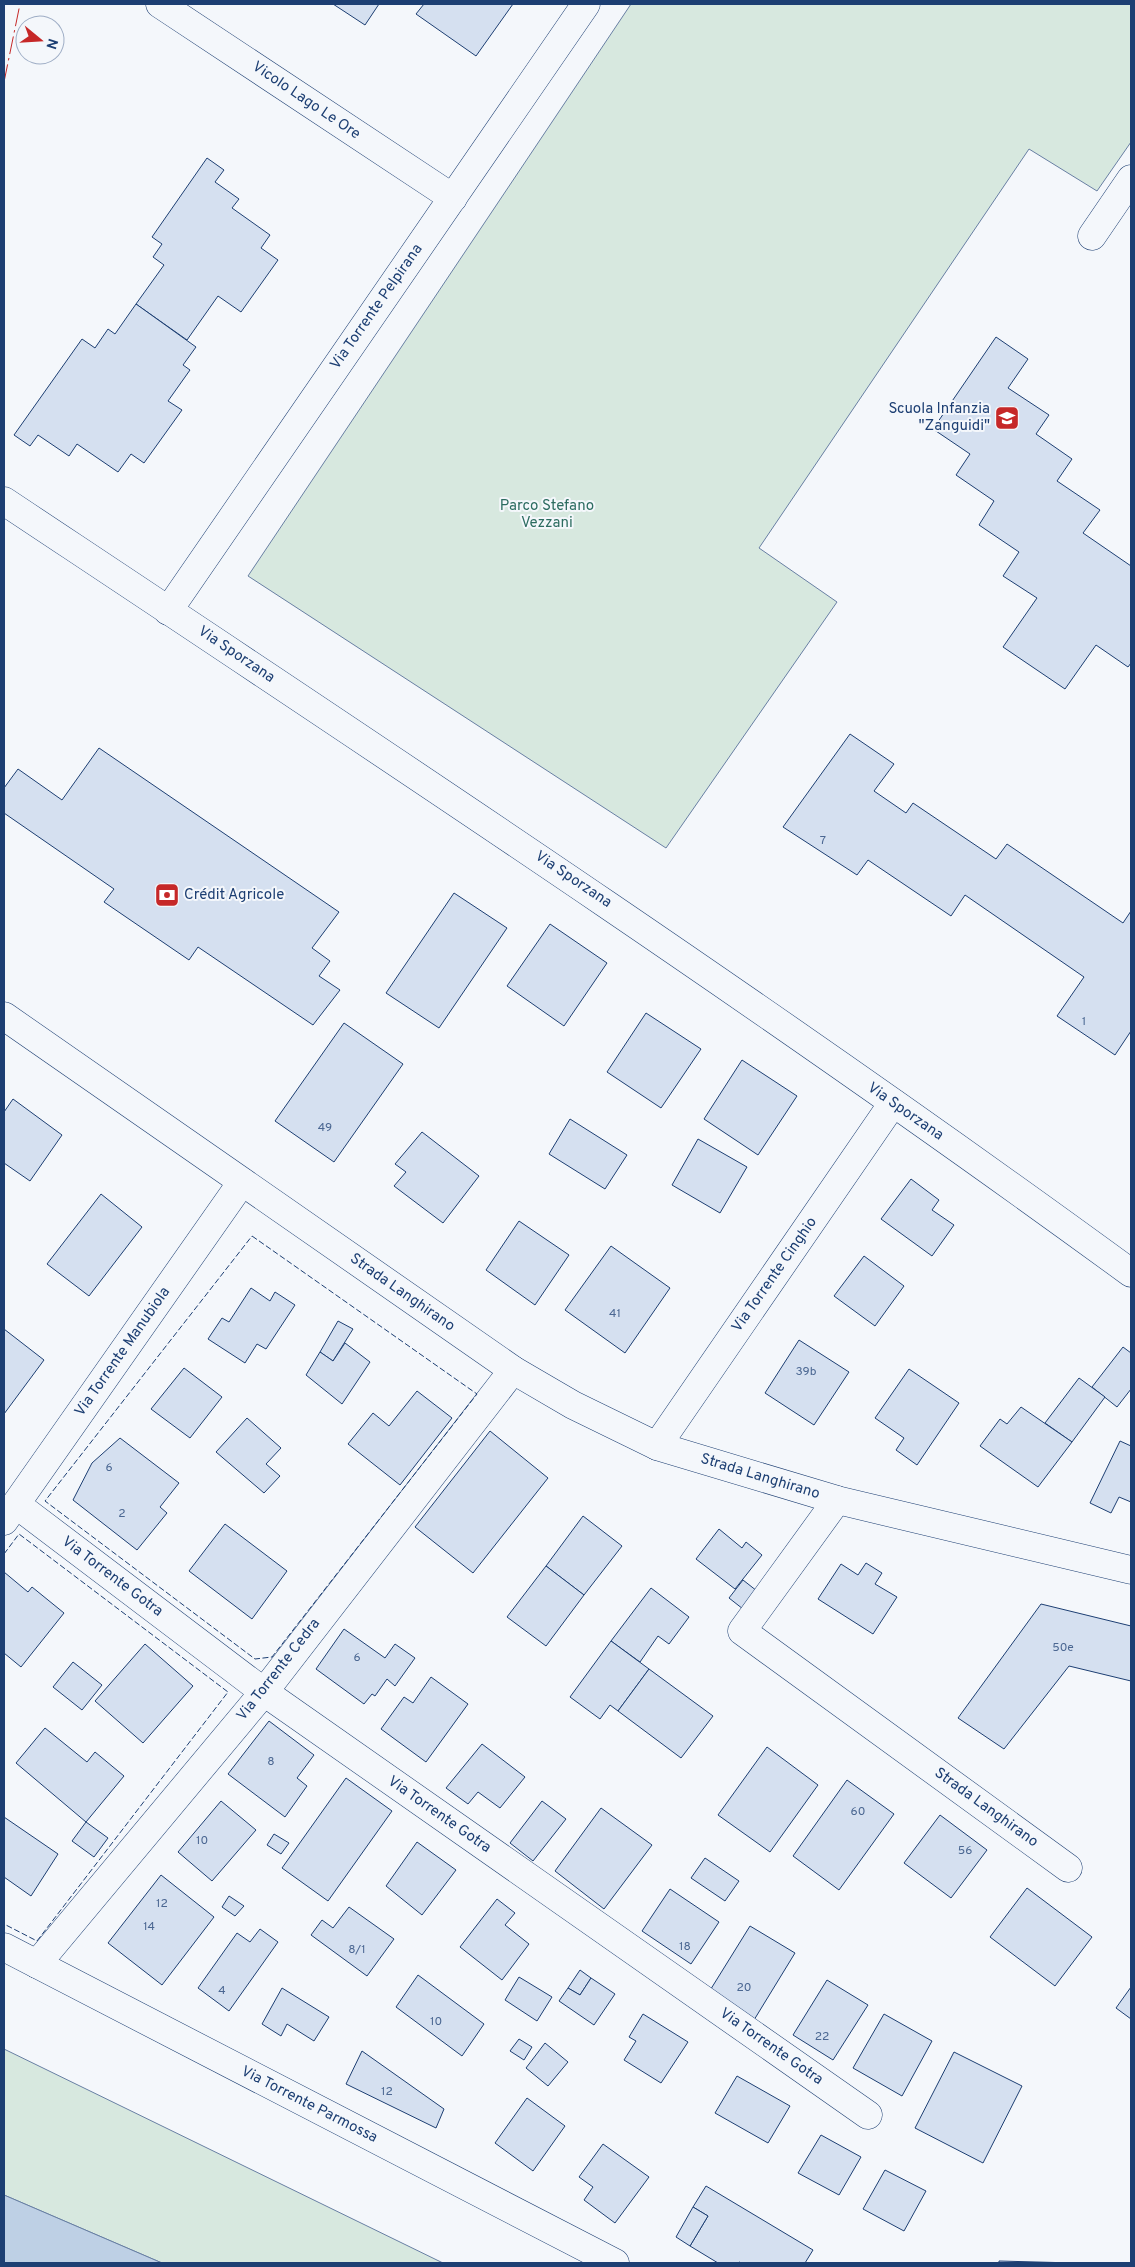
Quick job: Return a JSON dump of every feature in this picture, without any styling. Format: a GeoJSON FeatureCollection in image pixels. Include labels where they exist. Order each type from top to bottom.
{"type":"FeatureCollection","features":[{"type":"Feature","properties":{"kind":"street","name":"Vicolo Lago Le Ore"},"geometry":{"type":"LineString","coordinates":[[160,4],[453,198]]}},
{"type":"Feature","properties":{"kind":"street","name":"Via Torrente Pelpirana"},"geometry":{"type":"LineString","coordinates":[[168,610],[586,4]]}},
{"type":"Feature","properties":{"kind":"street"},"geometry":{"type":"LineString","coordinates":[[1092,236],[1131,179]]}},
{"type":"Feature","properties":{"kind":"street","name":"Via Sporzana"},"geometry":{"type":"LineString","coordinates":[[4,501],[595,895],[1006,1182],[1131,1273]]}},
{"type":"Feature","properties":{"kind":"street","name":"Strada Langhirano"},"geometry":{"type":"LineString","coordinates":[[4,1016],[513,1370],[573,1405],[657,1446],[837,1500],[1131,1570]]}},
{"type":"Feature","properties":{"kind":"street","name":"Via Torrente Cinghio"},"geometry":{"type":"LineString","coordinates":[[657,1446],[893,1103]]}},
{"type":"Feature","properties":{"kind":"street","name":"Via Torrente Manubiola"},"geometry":{"type":"LineString","coordinates":[[10,1513],[242,1182]]}},
{"type":"Feature","properties":{"kind":"street","name":"Via Torrente Cedra"},"geometry":{"type":"LineString","coordinates":[[38,1964],[264,1692],[513,1370]]}},
{"type":"Feature","properties":{"kind":"street","name":"Strada Langhirano"},"geometry":{"type":"LineString","coordinates":[[837,1500],[742,1631],[1068,1868]]}},
{"type":"Feature","properties":{"kind":"street","name":"Via Torrente Gotra"},"geometry":{"type":"LineString","coordinates":[[10,1513],[868,2115]]}},
{"type":"Feature","properties":{"kind":"street","name":"Via Torrente Parmossa"},"geometry":{"type":"LineString","coordinates":[[4,1947],[615,2263]]}},
{"type":"Feature","properties":{"kind":"green space","name":"Parco Stefano Vezzani"},"geometry":{"type":"Polygon","coordinates":[[[631,4],[1131,4],[1131,142],[1097,191],[1029,149],[759,548],[837,602],[666,848],[248,576],[631,4]]]}},
{"type":"Feature","properties":{"kind":"green space"},"geometry":{"type":"Polygon","coordinates":[[[4,2049],[443,2263],[162,2263],[4,2195],[4,2049]]]}},
{"type":"Feature","properties":{"kind":"water"},"geometry":{"type":"Polygon","coordinates":[[[4,2195],[162,2263],[4,2263],[4,2195]]]}},
{"type":"Feature","properties":{"kind":"building"},"geometry":{"type":"Polygon","coordinates":[[[333,4],[379,4],[365,25],[333,4]]]}},
{"type":"Feature","properties":{"kind":"building"},"geometry":{"type":"Polygon","coordinates":[[[424,4],[513,4],[476,56],[416,14],[424,4]]]}},
{"type":"Feature","properties":{"kind":"building"},"geometry":{"type":"Polygon","coordinates":[[[207,158],[224,170],[215,182],[239,199],[232,208],[270,235],[261,248],[278,260],[241,312],[218,296],[187,340],[136,304],[164,265],[153,257],[162,244],[152,237],[207,158]]]}},
{"type":"Feature","properties":{"kind":"building"},"geometry":{"type":"Polygon","coordinates":[[[136,304],[196,347],[183,365],[190,370],[168,401],[182,410],[144,463],[131,454],[118,472],[77,444],[69,456],[38,435],[30,446],[14,435],[82,339],[95,348],[108,329],[115,334],[136,304]]]}},
{"type":"Feature","properties":{"kind":"building"},"geometry":{"type":"Polygon","coordinates":[[[996,337],[1028,359],[1008,388],[1049,415],[1036,434],[1072,459],[1057,481],[1100,510],[1083,533],[1131,566],[1131,663],[1128,667],[1096,645],[1065,689],[1003,647],[1037,598],[1003,576],[1019,552],[979,525],[994,501],[956,475],[970,454],[933,429],[996,337]]]}},
{"type":"Feature","properties":{"kind":"building"},"geometry":{"type":"Polygon","coordinates":[[[850,734],[894,764],[874,791],[906,813],[913,803],[996,859],[1007,844],[1123,923],[1131,911],[1131,1031],[1115,1055],[1057,1016],[1084,977],[965,895],[951,916],[868,860],[857,875],[783,827],[850,734]]]}},
{"type":"Feature","properties":{"kind":"building"},"geometry":{"type":"Polygon","coordinates":[[[99,748],[339,912],[312,948],[330,961],[319,976],[340,990],[313,1025],[198,947],[189,960],[104,902],[114,889],[4,813],[4,788],[18,769],[62,800],[99,748]]]}},
{"type":"Feature","properties":{"kind":"building"},"geometry":{"type":"Polygon","coordinates":[[[454,893],[507,928],[439,1028],[386,993],[454,893]]]}},
{"type":"Feature","properties":{"kind":"building"},"geometry":{"type":"Polygon","coordinates":[[[550,924],[607,963],[564,1026],[507,986],[550,924]]]}},
{"type":"Feature","properties":{"kind":"building"},"geometry":{"type":"Polygon","coordinates":[[[646,1013],[701,1049],[661,1108],[607,1072],[646,1013]]]}},
{"type":"Feature","properties":{"kind":"building"},"geometry":{"type":"Polygon","coordinates":[[[344,1023],[403,1064],[334,1162],[275,1121],[344,1023]]]}},
{"type":"Feature","properties":{"kind":"building"},"geometry":{"type":"Polygon","coordinates":[[[742,1060],[797,1096],[758,1155],[704,1119],[742,1060]]]}},
{"type":"Feature","properties":{"kind":"building"},"geometry":{"type":"Polygon","coordinates":[[[13,1099],[62,1135],[30,1181],[4,1163],[4,1112],[13,1099]]]}},
{"type":"Feature","properties":{"kind":"building"},"geometry":{"type":"Polygon","coordinates":[[[570,1119],[627,1155],[605,1189],[549,1154],[570,1119]]]}},
{"type":"Feature","properties":{"kind":"building"},"geometry":{"type":"Polygon","coordinates":[[[422,1132],[479,1176],[443,1223],[394,1186],[406,1172],[395,1164],[422,1132]]]}},
{"type":"Feature","properties":{"kind":"building"},"geometry":{"type":"Polygon","coordinates":[[[698,1139],[747,1167],[720,1213],[672,1185],[698,1139]]]}},
{"type":"Feature","properties":{"kind":"building"},"geometry":{"type":"Polygon","coordinates":[[[911,1179],[939,1200],[932,1210],[954,1225],[932,1256],[881,1219],[911,1179]]]}},
{"type":"Feature","properties":{"kind":"building"},"geometry":{"type":"Polygon","coordinates":[[[101,1194],[142,1227],[89,1296],[47,1264],[101,1194]]]}},
{"type":"Feature","properties":{"kind":"building"},"geometry":{"type":"Polygon","coordinates":[[[519,1221],[569,1255],[535,1305],[486,1270],[519,1221]]]}},
{"type":"Feature","properties":{"kind":"building"},"geometry":{"type":"Polygon","coordinates":[[[611,1246],[670,1288],[625,1353],[565,1310],[611,1246]]]}},
{"type":"Feature","properties":{"kind":"building"},"geometry":{"type":"Polygon","coordinates":[[[864,1256],[904,1286],[875,1326],[834,1296],[864,1256]]]}},
{"type":"Feature","properties":{"kind":"building"},"geometry":{"type":"Polygon","coordinates":[[[251,1288],[270,1301],[275,1292],[295,1305],[266,1349],[257,1344],[245,1363],[208,1339],[222,1318],[229,1322],[251,1288]]]}},
{"type":"Feature","properties":{"kind":"building"},"geometry":{"type":"Polygon","coordinates":[[[338,1321],[353,1329],[333,1361],[320,1352],[338,1321]]]}},
{"type":"Feature","properties":{"kind":"building"},"geometry":{"type":"Polygon","coordinates":[[[4,1329],[44,1360],[4,1414],[4,1329]]]}},
{"type":"Feature","properties":{"kind":"building"},"geometry":{"type":"Polygon","coordinates":[[[799,1340],[849,1372],[814,1425],[765,1393],[799,1340]]]}},
{"type":"Feature","properties":{"kind":"building"},"geometry":{"type":"Polygon","coordinates":[[[345,1343],[370,1362],[342,1404],[306,1375],[320,1352],[333,1361],[345,1343]]]}},
{"type":"Feature","properties":{"kind":"building"},"geometry":{"type":"Polygon","coordinates":[[[1123,1347],[1131,1353],[1131,1389],[1117,1407],[1092,1387],[1123,1347]]]}},
{"type":"Feature","properties":{"kind":"building"},"geometry":{"type":"Polygon","coordinates":[[[184,1368],[222,1397],[190,1438],[151,1409],[184,1368]]]}},
{"type":"Feature","properties":{"kind":"building"},"geometry":{"type":"Polygon","coordinates":[[[909,1369],[959,1403],[917,1465],[896,1450],[904,1438],[875,1418],[909,1369]]]}},
{"type":"Feature","properties":{"kind":"building"},"geometry":{"type":"Polygon","coordinates":[[[1079,1378],[1105,1397],[1072,1442],[1045,1423],[1079,1378]]]}},
{"type":"Feature","properties":{"kind":"building"},"geometry":{"type":"Polygon","coordinates":[[[417,1391],[452,1418],[400,1485],[348,1444],[373,1413],[389,1426],[417,1391]]]}},
{"type":"Feature","properties":{"kind":"building"},"geometry":{"type":"Polygon","coordinates":[[[1021,1407],[1072,1442],[1038,1487],[980,1446],[1000,1419],[1007,1424],[1021,1407]]]}},
{"type":"Feature","properties":{"kind":"building"},"geometry":{"type":"Polygon","coordinates":[[[247,1418],[281,1448],[266,1464],[280,1476],[264,1493],[216,1452],[247,1418]]]}},
{"type":"Feature","properties":{"kind":"building"},"geometry":{"type":"Polygon","coordinates":[[[490,1431],[548,1478],[473,1573],[415,1527],[490,1431]]]}},
{"type":"Feature","properties":{"kind":"building"},"geometry":{"type":"Polygon","coordinates":[[[120,1438],[179,1483],[160,1507],[167,1513],[137,1550],[73,1500],[92,1463],[120,1438]]]}},
{"type":"Feature","properties":{"kind":"building"},"geometry":{"type":"Polygon","coordinates":[[[1120,1441],[1131,1446],[1131,1502],[1119,1497],[1111,1513],[1090,1503],[1120,1441]]]}},
{"type":"Feature","properties":{"kind":"building"},"geometry":{"type":"Polygon","coordinates":[[[583,1516],[622,1546],[584,1595],[546,1566],[583,1516]]]}},
{"type":"Feature","properties":{"kind":"building"},"geometry":{"type":"Polygon","coordinates":[[[225,1524],[287,1571],[252,1619],[189,1571],[225,1524]]]}},
{"type":"Feature","properties":{"kind":"building"},"geometry":{"type":"Polygon","coordinates":[[[719,1529],[742,1548],[746,1542],[762,1555],[735,1589],[696,1559],[719,1529]]]}},
{"type":"Feature","properties":{"kind":"building"},"geometry":{"type":"Polygon","coordinates":[[[866,1563],[882,1573],[875,1584],[897,1597],[873,1634],[818,1599],[841,1564],[858,1575],[866,1563]]]}},
{"type":"Feature","properties":{"kind":"building"},"geometry":{"type":"Polygon","coordinates":[[[546,1566],[584,1595],[546,1646],[507,1617],[546,1566]]]}},
{"type":"Feature","properties":{"kind":"building"},"geometry":{"type":"Polygon","coordinates":[[[4,1572],[28,1592],[32,1587],[64,1613],[21,1667],[4,1653],[4,1572]]]}},
{"type":"Feature","properties":{"kind":"building"},"geometry":{"type":"Polygon","coordinates":[[[743,1580],[757,1591],[743,1609],[729,1598],[743,1580]]]}},
{"type":"Feature","properties":{"kind":"building"},"geometry":{"type":"Polygon","coordinates":[[[651,1588],[689,1617],[669,1644],[658,1636],[640,1662],[611,1641],[651,1588]]]}},
{"type":"Feature","properties":{"kind":"building"},"geometry":{"type":"Polygon","coordinates":[[[1041,1604],[1131,1626],[1131,1681],[1069,1666],[1004,1749],[958,1718],[1041,1604]]]}},
{"type":"Feature","properties":{"kind":"building"},"geometry":{"type":"Polygon","coordinates":[[[344,1629],[385,1658],[395,1644],[415,1658],[395,1686],[387,1679],[375,1696],[372,1694],[364,1704],[316,1669],[344,1629]]]}},
{"type":"Feature","properties":{"kind":"building"},"geometry":{"type":"Polygon","coordinates":[[[611,1641],[649,1669],[618,1711],[610,1705],[600,1719],[570,1697],[611,1641]]]}},
{"type":"Feature","properties":{"kind":"building"},"geometry":{"type":"Polygon","coordinates":[[[145,1644],[193,1686],[143,1743],[95,1701],[145,1644]]]}},
{"type":"Feature","properties":{"kind":"building"},"geometry":{"type":"Polygon","coordinates":[[[73,1662],[102,1685],[82,1710],[53,1687],[73,1662]]]}},
{"type":"Feature","properties":{"kind":"building"},"geometry":{"type":"Polygon","coordinates":[[[649,1669],[713,1716],[681,1758],[618,1711],[649,1669]]]}},
{"type":"Feature","properties":{"kind":"building"},"geometry":{"type":"Polygon","coordinates":[[[431,1677],[468,1704],[426,1762],[381,1729],[404,1697],[413,1703],[431,1677]]]}},
{"type":"Feature","properties":{"kind":"building"},"geometry":{"type":"Polygon","coordinates":[[[269,1721],[314,1755],[297,1778],[307,1786],[285,1817],[228,1774],[269,1721]]]}},
{"type":"Feature","properties":{"kind":"building"},"geometry":{"type":"Polygon","coordinates":[[[45,1728],[87,1762],[95,1752],[124,1776],[86,1822],[16,1763],[45,1728]]]}},
{"type":"Feature","properties":{"kind":"building"},"geometry":{"type":"Polygon","coordinates":[[[482,1744],[525,1777],[500,1808],[478,1792],[468,1804],[446,1788],[482,1744]]]}},
{"type":"Feature","properties":{"kind":"building"},"geometry":{"type":"Polygon","coordinates":[[[767,1747],[818,1785],[770,1852],[718,1815],[767,1747]]]}},
{"type":"Feature","properties":{"kind":"building"},"geometry":{"type":"Polygon","coordinates":[[[346,1778],[392,1811],[328,1901],[282,1868],[346,1778]]]}},
{"type":"Feature","properties":{"kind":"building"},"geometry":{"type":"Polygon","coordinates":[[[847,1780],[894,1814],[839,1890],[793,1856],[847,1780]]]}},
{"type":"Feature","properties":{"kind":"building"},"geometry":{"type":"Polygon","coordinates":[[[221,1801],[256,1830],[212,1881],[178,1852],[221,1801]]]}},
{"type":"Feature","properties":{"kind":"building"},"geometry":{"type":"Polygon","coordinates":[[[542,1801],[566,1819],[533,1861],[510,1843],[542,1801]]]}},
{"type":"Feature","properties":{"kind":"building"},"geometry":{"type":"Polygon","coordinates":[[[601,1808],[652,1845],[604,1909],[555,1871],[601,1808]]]}},
{"type":"Feature","properties":{"kind":"building"},"geometry":{"type":"Polygon","coordinates":[[[940,1815],[987,1850],[951,1898],[904,1863],[940,1815]]]}},
{"type":"Feature","properties":{"kind":"building"},"geometry":{"type":"Polygon","coordinates":[[[4,1817],[58,1854],[31,1896],[4,1877],[4,1817]]]}},
{"type":"Feature","properties":{"kind":"building"},"geometry":{"type":"Polygon","coordinates":[[[86,1822],[108,1838],[94,1857],[72,1841],[86,1822]]]}},
{"type":"Feature","properties":{"kind":"building"},"geometry":{"type":"Polygon","coordinates":[[[274,1834],[289,1843],[281,1854],[267,1845],[274,1834]]]}},
{"type":"Feature","properties":{"kind":"building"},"geometry":{"type":"Polygon","coordinates":[[[417,1842],[456,1870],[422,1915],[386,1886],[417,1842]]]}},
{"type":"Feature","properties":{"kind":"building"},"geometry":{"type":"Polygon","coordinates":[[[705,1858],[739,1881],[725,1901],[691,1878],[705,1858]]]}},
{"type":"Feature","properties":{"kind":"building"},"geometry":{"type":"Polygon","coordinates":[[[161,1875],[214,1917],[162,1985],[108,1943],[161,1875]]]}},
{"type":"Feature","properties":{"kind":"building"},"geometry":{"type":"Polygon","coordinates":[[[1027,1888],[1092,1937],[1055,1986],[990,1937],[1027,1888]]]}},
{"type":"Feature","properties":{"kind":"building"},"geometry":{"type":"Polygon","coordinates":[[[670,1889],[719,1922],[691,1964],[642,1931],[670,1889]]]}},
{"type":"Feature","properties":{"kind":"building"},"geometry":{"type":"Polygon","coordinates":[[[229,1896],[244,1906],[235,1916],[222,1907],[229,1896]]]}},
{"type":"Feature","properties":{"kind":"building"},"geometry":{"type":"Polygon","coordinates":[[[497,1899],[515,1913],[505,1925],[529,1944],[502,1980],[460,1947],[497,1899]]]}},
{"type":"Feature","properties":{"kind":"building"},"geometry":{"type":"Polygon","coordinates":[[[349,1907],[394,1939],[367,1976],[311,1935],[322,1920],[333,1928],[349,1907]]]}},
{"type":"Feature","properties":{"kind":"building"},"geometry":{"type":"Polygon","coordinates":[[[750,1926],[795,1953],[754,2020],[709,1992],[750,1926]]]}},
{"type":"Feature","properties":{"kind":"building"},"geometry":{"type":"Polygon","coordinates":[[[260,1929],[278,1942],[229,2011],[198,1988],[237,1933],[250,1942],[260,1929]]]}},
{"type":"Feature","properties":{"kind":"building"},"geometry":{"type":"Polygon","coordinates":[[[580,1970],[591,1978],[580,1995],[568,1988],[580,1970]]]}},
{"type":"Feature","properties":{"kind":"building"},"geometry":{"type":"Polygon","coordinates":[[[418,1975],[484,2024],[462,2056],[396,2007],[418,1975]]]}},
{"type":"Feature","properties":{"kind":"building"},"geometry":{"type":"Polygon","coordinates":[[[519,1977],[552,1997],[537,2021],[505,2000],[519,1977]]]}},
{"type":"Feature","properties":{"kind":"building"},"geometry":{"type":"Polygon","coordinates":[[[591,1978],[615,1994],[594,2025],[559,2001],[568,1988],[580,1995],[591,1978]]]}},
{"type":"Feature","properties":{"kind":"building"},"geometry":{"type":"Polygon","coordinates":[[[827,1980],[868,2005],[833,2060],[793,2035],[827,1980]]]}},
{"type":"Feature","properties":{"kind":"building"},"geometry":{"type":"Polygon","coordinates":[[[1131,1987],[1131,2019],[1116,2008],[1131,1987]]]}},
{"type":"Feature","properties":{"kind":"building"},"geometry":{"type":"Polygon","coordinates":[[[282,1988],[329,2017],[314,2041],[287,2024],[281,2036],[262,2024],[282,1988]]]}},
{"type":"Feature","properties":{"kind":"building"},"geometry":{"type":"Polygon","coordinates":[[[643,2014],[688,2042],[661,2083],[624,2060],[636,2041],[629,2037],[643,2014]]]}},
{"type":"Feature","properties":{"kind":"building"},"geometry":{"type":"Polygon","coordinates":[[[884,2014],[932,2041],[902,2096],[853,2068],[884,2014]]]}},
{"type":"Feature","properties":{"kind":"building"},"geometry":{"type":"Polygon","coordinates":[[[519,2039],[532,2047],[524,2060],[510,2051],[519,2039]]]}},
{"type":"Feature","properties":{"kind":"building"},"geometry":{"type":"Polygon","coordinates":[[[545,2043],[568,2062],[548,2086],[526,2068],[545,2043]]]}},
{"type":"Feature","properties":{"kind":"building"},"geometry":{"type":"Polygon","coordinates":[[[362,2051],[444,2109],[436,2128],[346,2084],[362,2051]]]}},
{"type":"Feature","properties":{"kind":"building"},"geometry":{"type":"Polygon","coordinates":[[[954,2052],[1022,2086],[983,2163],[915,2128],[954,2052]]]}},
{"type":"Feature","properties":{"kind":"building"},"geometry":{"type":"Polygon","coordinates":[[[737,2076],[790,2106],[768,2143],[715,2113],[737,2076]]]}},
{"type":"Feature","properties":{"kind":"building"},"geometry":{"type":"Polygon","coordinates":[[[527,2098],[565,2126],[533,2171],[495,2143],[527,2098]]]}},
{"type":"Feature","properties":{"kind":"building"},"geometry":{"type":"Polygon","coordinates":[[[821,2135],[861,2157],[839,2195],[798,2173],[821,2135]]]}},
{"type":"Feature","properties":{"kind":"building"},"geometry":{"type":"Polygon","coordinates":[[[603,2144],[649,2177],[615,2223],[584,2200],[593,2187],[579,2177],[603,2144]]]}},
{"type":"Feature","properties":{"kind":"building"},"geometry":{"type":"Polygon","coordinates":[[[885,2170],[926,2191],[904,2231],[863,2209],[885,2170]]]}},
{"type":"Feature","properties":{"kind":"building"},"geometry":{"type":"Polygon","coordinates":[[[706,2186],[813,2250],[805,2263],[718,2263],[690,2246],[708,2216],[693,2207],[706,2186]]]}},
{"type":"Feature","properties":{"kind":"building"},"geometry":{"type":"Polygon","coordinates":[[[693,2207],[708,2216],[690,2246],[676,2237],[693,2207]]]}},
{"type":"Feature","properties":{"kind":"building"},"geometry":{"type":"Polygon","coordinates":[[[999,2261],[1074,2263],[999,2263],[999,2261]]]}},
{"type":"Feature","properties":{"kind":"fence"},"geometry":{"type":"LineString","coordinates":[[252,1236],[477,1394],[272,1657],[255,1659],[45,1501],[252,1236]]}},
{"type":"Feature","properties":{"kind":"fence"},"geometry":{"type":"LineString","coordinates":[[4,1554],[19,1534],[228,1692],[37,1941],[4,1924]]}},
{"type":"Feature","properties":{"kind":"power"},"geometry":{"type":"LineString","coordinates":[[4,82],[20,4]]}},
{"type":"Feature","properties":{"kind":"place","name":"Scuola Infanzia \"Zanguidi\""},"geometry":{"type":"Point","coordinates":[1007,418]}},
{"type":"Feature","properties":{"kind":"place","name":"Crédit Agricole"},"geometry":{"type":"Point","coordinates":[167,895]}}]}
